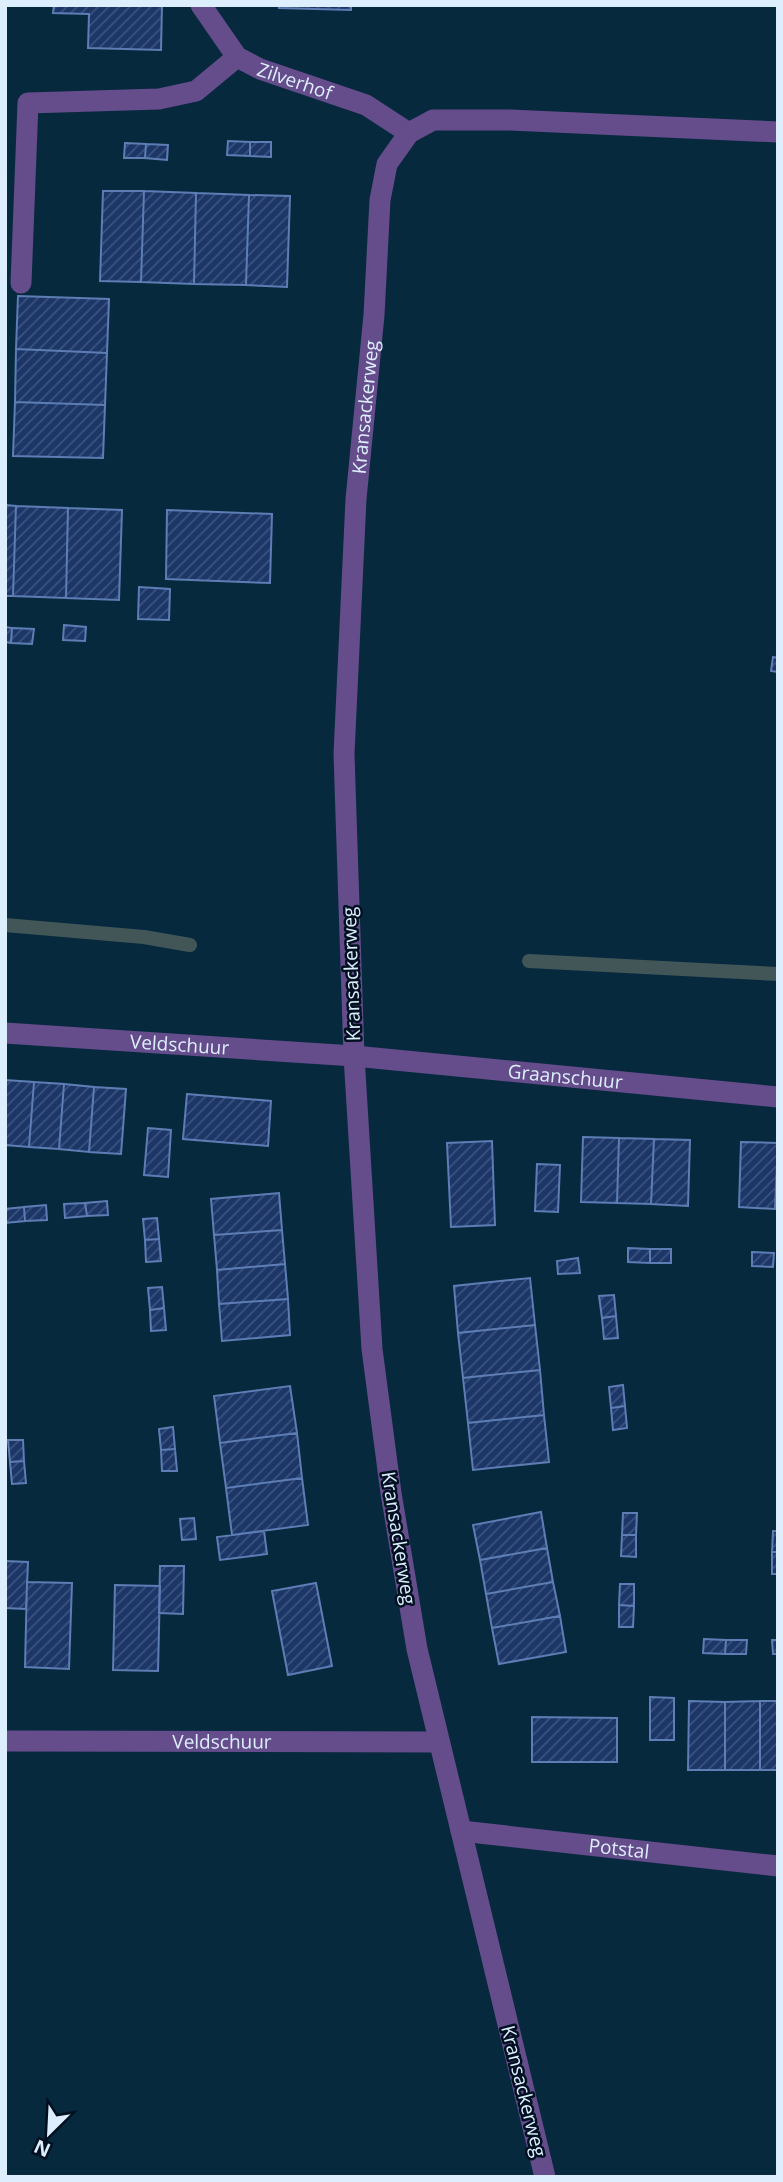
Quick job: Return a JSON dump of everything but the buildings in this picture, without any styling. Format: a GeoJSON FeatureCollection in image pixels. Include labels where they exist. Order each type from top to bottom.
{"type":"FeatureCollection","features":[{"type":"Feature","properties":{"kind":"street","name":"Zilverhof"},"geometry":{"type":"LineString","coordinates":[[201,5],[237,57],[260,69],[366,105],[409,133]]}},
{"type":"Feature","properties":{"kind":"street"},"geometry":{"type":"LineString","coordinates":[[21,283],[28,103],[159,99],[196,90],[237,57]]}},
{"type":"Feature","properties":{"kind":"street"},"geometry":{"type":"LineString","coordinates":[[409,133],[433,120],[477,119],[778,132]]}},
{"type":"Feature","properties":{"kind":"street","name":"Kransackerweg"},"geometry":{"type":"LineString","coordinates":[[409,133],[387,163],[380,201],[374,315],[356,499],[344,754],[354,1056],[372,1349],[391,1493],[417,1649],[545,2177]]}},
{"type":"Feature","properties":{"kind":"street","name":"Veldschuur"},"geometry":{"type":"LineString","coordinates":[[5,1033],[354,1056]]}},
{"type":"Feature","properties":{"kind":"street","name":"Graanschuur"},"geometry":{"type":"LineString","coordinates":[[354,1056],[778,1097]]}},
{"type":"Feature","properties":{"kind":"street","name":"Veldschuur"},"geometry":{"type":"LineString","coordinates":[[5,1741],[439,1742]]}},
{"type":"Feature","properties":{"kind":"street","name":"Potstal"},"geometry":{"type":"LineString","coordinates":[[461,1831],[778,1866]]}},
{"type":"Feature","properties":{"kind":"waterway"},"geometry":{"type":"LineString","coordinates":[[5,925],[144,937],[190,945]]}},
{"type":"Feature","properties":{"kind":"waterway"},"geometry":{"type":"LineString","coordinates":[[529,961],[778,974]]}}]}
